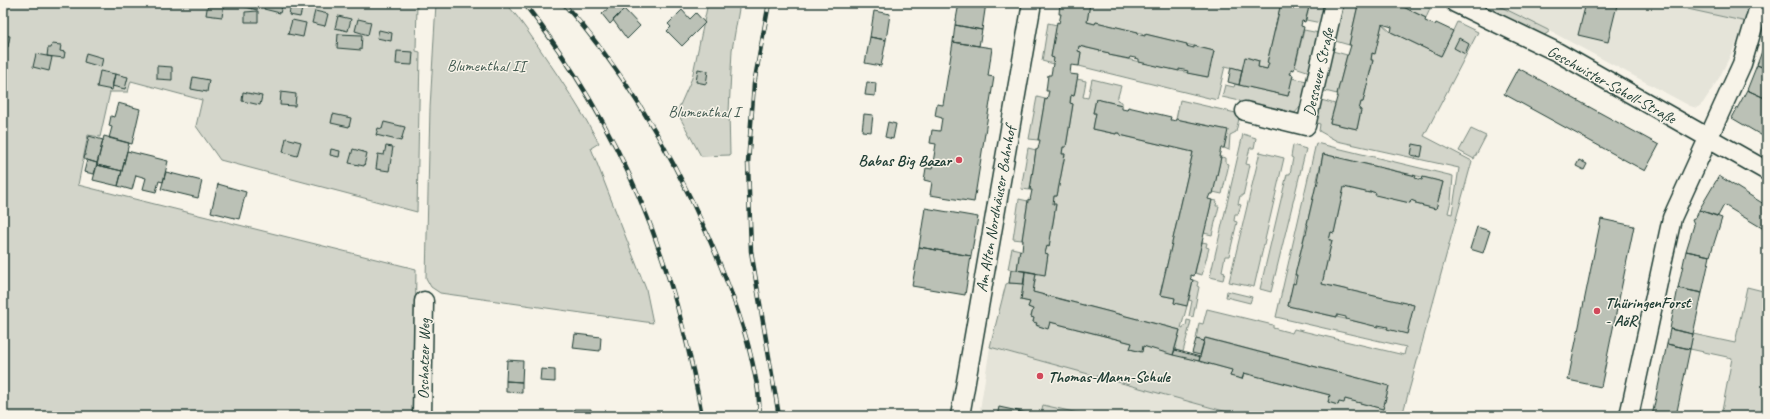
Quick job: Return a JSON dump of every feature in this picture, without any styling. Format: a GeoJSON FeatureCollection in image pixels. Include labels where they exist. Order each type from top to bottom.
{"type":"FeatureCollection","features":[{"type":"Feature","properties":{"kind":"street","name":"Am Alten Nordhäuser Bahnhof"},"geometry":{"type":"LineString","coordinates":[[960,416],[1032,3]]}},
{"type":"Feature","properties":{"kind":"street","name":"Dessauer Straße"},"geometry":{"type":"LineString","coordinates":[[1245,111],[1306,126],[1334,3]]}},
{"type":"Feature","properties":{"kind":"street","name":"Geschwister-Scholl-Straße"},"geometry":{"type":"LineString","coordinates":[[1455,3],[1557,52],[1767,170]]}},
{"type":"Feature","properties":{"kind":"street"},"geometry":{"type":"LineString","coordinates":[[1629,416],[1672,218],[1742,64],[1760,3]]}},
{"type":"Feature","properties":{"kind":"street","name":"Oschatzer Weg"},"geometry":{"type":"LineString","coordinates":[[422,416],[424,301]]}},
{"type":"Feature","properties":{"kind":"shaded area"},"geometry":{"type":"Polygon","coordinates":[[[1493,3],[1684,3],[1684,8],[1747,22],[1719,78],[1703,103],[1697,108],[1690,106],[1550,31],[1493,3]]]}},
{"type":"Feature","properties":{"kind":"shaded area","name":"Thomas-Mann-Schule"},"geometry":{"type":"Polygon","coordinates":[[[990,347],[1242,416],[979,416],[990,347]]]}},
{"type":"Feature","properties":{"kind":"green space"},"geometry":{"type":"Polygon","coordinates":[[[3,3],[417,3],[416,51],[420,52],[417,212],[220,160],[196,126],[202,100],[131,81],[128,92],[110,92],[100,137],[88,135],[78,185],[416,269],[414,416],[3,416],[3,3]]]}},
{"type":"Feature","properties":{"kind":"green space","name":"Blumenthal II"},"geometry":{"type":"Polygon","coordinates":[[[436,3],[506,3],[522,23],[574,100],[599,143],[591,148],[646,289],[653,323],[440,293],[431,287],[426,278],[430,108],[436,3]]]}},
{"type":"Feature","properties":{"kind":"green space","name":"Blumenthal I"},"geometry":{"type":"Polygon","coordinates":[[[708,3],[740,3],[732,50],[729,112],[730,155],[701,156],[677,112],[692,78],[708,3]]]}},
{"type":"Feature","properties":{"kind":"green space"},"geometry":{"type":"Polygon","coordinates":[[[1090,3],[1281,3],[1267,63],[1269,63],[1267,69],[1258,67],[1259,61],[1246,57],[1242,70],[1225,66],[1217,100],[1079,66],[1081,52],[1078,51],[1079,46],[1109,53],[1109,55],[1207,77],[1214,51],[1096,22],[1095,24],[1087,22],[1090,3]]]}},
{"type":"Feature","properties":{"kind":"green space"},"geometry":{"type":"Polygon","coordinates":[[[1310,3],[1326,3],[1321,23],[1306,20],[1310,3]]]}},
{"type":"Feature","properties":{"kind":"green space"},"geometry":{"type":"Polygon","coordinates":[[[1341,3],[1362,3],[1361,5],[1358,5],[1349,45],[1332,40],[1341,3]]]}},
{"type":"Feature","properties":{"kind":"green space"},"geometry":{"type":"Polygon","coordinates":[[[1397,3],[1418,3],[1430,9],[1426,18],[1397,3]]]}},
{"type":"Feature","properties":{"kind":"green space"},"geometry":{"type":"Polygon","coordinates":[[[1472,3],[1493,3],[1550,31],[1542,37],[1472,3]]]}},
{"type":"Feature","properties":{"kind":"green space"},"geometry":{"type":"Polygon","coordinates":[[[1684,3],[1751,3],[1747,22],[1683,8],[1684,3]]]}},
{"type":"Feature","properties":{"kind":"green space"},"geometry":{"type":"Polygon","coordinates":[[[1457,22],[1478,32],[1424,136],[1472,161],[1402,416],[1242,416],[990,347],[1006,284],[1024,284],[1021,300],[1030,302],[1028,307],[1033,309],[1031,317],[1034,318],[1033,322],[1037,323],[1037,326],[1048,328],[1050,322],[1132,343],[1130,349],[1141,352],[1143,346],[1232,370],[1230,376],[1242,379],[1244,373],[1330,395],[1328,402],[1338,405],[1339,402],[1345,399],[1383,409],[1389,386],[1206,338],[1204,341],[1196,339],[1199,323],[1203,324],[1207,309],[1273,325],[1273,328],[1292,333],[1294,329],[1404,355],[1406,347],[1276,317],[1316,143],[1453,176],[1451,201],[1448,213],[1452,214],[1459,168],[1337,141],[1319,131],[1320,124],[1312,122],[1318,99],[1335,104],[1330,123],[1357,129],[1361,110],[1359,109],[1361,102],[1363,102],[1373,61],[1371,60],[1372,53],[1374,54],[1382,24],[1391,32],[1441,56],[1457,22]],[[1323,154],[1288,306],[1407,333],[1413,305],[1322,284],[1332,240],[1329,240],[1331,232],[1334,233],[1344,187],[1369,193],[1370,191],[1376,193],[1375,194],[1410,203],[1411,200],[1416,202],[1416,204],[1436,209],[1443,182],[1323,154]]]}},
{"type":"Feature","properties":{"kind":"green space"},"geometry":{"type":"Polygon","coordinates":[[[1048,23],[1057,25],[1051,57],[1054,58],[1053,64],[1042,61],[1048,23]]]}},
{"type":"Feature","properties":{"kind":"green space"},"geometry":{"type":"Polygon","coordinates":[[[1304,30],[1319,33],[1310,72],[1295,67],[1304,30]]]}},
{"type":"Feature","properties":{"kind":"green space"},"geometry":{"type":"Polygon","coordinates":[[[1329,50],[1347,55],[1337,94],[1321,90],[1329,50]]]}},
{"type":"Feature","properties":{"kind":"green space"},"geometry":{"type":"Polygon","coordinates":[[[1292,78],[1307,81],[1301,106],[1294,114],[1240,104],[1240,101],[1222,97],[1225,85],[1234,87],[1235,84],[1288,96],[1292,78]]]}},
{"type":"Feature","properties":{"kind":"green space"},"geometry":{"type":"Polygon","coordinates":[[[1077,79],[1086,81],[1083,97],[1088,98],[1092,79],[1121,86],[1117,100],[1122,102],[1122,105],[1096,99],[1093,113],[1096,113],[1093,129],[1116,134],[1120,133],[1120,135],[1193,152],[1160,295],[1175,298],[1174,303],[1187,306],[1181,328],[1183,329],[1184,326],[1186,326],[1187,320],[1191,321],[1183,352],[1175,350],[1180,330],[1033,292],[1036,273],[1045,274],[1048,254],[1045,253],[1047,246],[1049,246],[1056,205],[1053,204],[1054,196],[1057,196],[1065,154],[1062,154],[1063,147],[1066,147],[1073,104],[1070,103],[1071,95],[1074,96],[1077,79]]]}},
{"type":"Feature","properties":{"kind":"green space"},"geometry":{"type":"Polygon","coordinates":[[[1037,97],[1045,99],[1038,140],[1029,139],[1037,97]]]}},
{"type":"Feature","properties":{"kind":"green space"},"geometry":{"type":"Polygon","coordinates":[[[1180,100],[1240,114],[1236,132],[1230,135],[1229,150],[1224,148],[1227,130],[1176,119],[1180,100]]]}},
{"type":"Feature","properties":{"kind":"green space"},"geometry":{"type":"Polygon","coordinates":[[[1471,129],[1486,136],[1474,159],[1459,151],[1471,129]]]}},
{"type":"Feature","properties":{"kind":"green space"},"geometry":{"type":"Polygon","coordinates":[[[1243,134],[1256,138],[1254,148],[1250,148],[1246,164],[1250,165],[1243,196],[1240,196],[1238,204],[1241,205],[1238,214],[1235,214],[1234,221],[1237,222],[1229,256],[1225,256],[1222,271],[1225,272],[1223,280],[1210,277],[1243,134]]]}},
{"type":"Feature","properties":{"kind":"green space"},"geometry":{"type":"Polygon","coordinates":[[[1293,145],[1306,149],[1271,292],[1260,289],[1287,174],[1290,174],[1293,158],[1291,157],[1293,145]]]}},
{"type":"Feature","properties":{"kind":"green space"},"geometry":{"type":"Polygon","coordinates":[[[1028,148],[1036,150],[1030,190],[1021,189],[1028,148]]]}},
{"type":"Feature","properties":{"kind":"green space"},"geometry":{"type":"Polygon","coordinates":[[[1260,152],[1284,158],[1254,287],[1229,282],[1260,152]]]}},
{"type":"Feature","properties":{"kind":"green space"},"geometry":{"type":"Polygon","coordinates":[[[1221,157],[1226,158],[1226,163],[1229,164],[1222,194],[1213,192],[1221,157]]]}},
{"type":"Feature","properties":{"kind":"green space"},"geometry":{"type":"Polygon","coordinates":[[[1019,199],[1028,201],[1022,240],[1013,239],[1019,199]]]}},
{"type":"Feature","properties":{"kind":"green space"},"geometry":{"type":"Polygon","coordinates":[[[1212,200],[1217,201],[1216,206],[1219,206],[1212,235],[1204,233],[1212,200]]]}},
{"type":"Feature","properties":{"kind":"green space"},"geometry":{"type":"Polygon","coordinates":[[[1202,242],[1207,243],[1206,247],[1209,248],[1202,275],[1195,273],[1202,242]]]}},
{"type":"Feature","properties":{"kind":"green space"},"geometry":{"type":"Polygon","coordinates":[[[1012,248],[1020,250],[1017,270],[1008,269],[1012,248]]]}},
{"type":"Feature","properties":{"kind":"green space"},"geometry":{"type":"Polygon","coordinates":[[[1193,280],[1198,282],[1197,286],[1199,287],[1193,317],[1189,316],[1192,301],[1189,300],[1193,280]]]}},
{"type":"Feature","properties":{"kind":"green space"},"geometry":{"type":"Polygon","coordinates":[[[1747,287],[1767,292],[1767,416],[1721,416],[1732,358],[1690,349],[1693,334],[1735,343],[1747,287]]]}},
{"type":"Feature","properties":{"kind":"green space"},"geometry":{"type":"Polygon","coordinates":[[[1227,291],[1252,297],[1250,303],[1226,297],[1227,291]]]}},
{"type":"Feature","properties":{"kind":"green space"},"geometry":{"type":"Polygon","coordinates":[[[1043,405],[1091,416],[1041,416],[1043,405]]]}},
{"type":"Feature","properties":{"kind":"building"},"geometry":{"type":"Polygon","coordinates":[[[208,3],[224,4],[222,17],[206,15],[208,3]]]}},
{"type":"Feature","properties":{"kind":"building"},"geometry":{"type":"Polygon","coordinates":[[[243,3],[259,3],[257,10],[242,6],[243,3]]]}},
{"type":"Feature","properties":{"kind":"building"},"geometry":{"type":"Polygon","coordinates":[[[265,3],[283,3],[280,13],[264,9],[265,3]]]}},
{"type":"Feature","properties":{"kind":"building"},"geometry":{"type":"Polygon","coordinates":[[[291,3],[303,5],[300,17],[289,15],[291,3]]]}},
{"type":"Feature","properties":{"kind":"building"},"geometry":{"type":"Polygon","coordinates":[[[614,3],[618,3],[624,9],[610,24],[602,14],[614,3]]]}},
{"type":"Feature","properties":{"kind":"building"},"geometry":{"type":"Polygon","coordinates":[[[959,3],[986,3],[982,30],[955,25],[959,3]]]}},
{"type":"Feature","properties":{"kind":"building"},"geometry":{"type":"Polygon","coordinates":[[[1060,3],[1090,3],[1087,22],[1095,24],[1096,22],[1138,32],[1137,34],[1145,36],[1145,34],[1187,44],[1186,46],[1194,48],[1194,46],[1214,51],[1208,77],[1187,73],[1188,71],[1179,69],[1179,71],[1139,62],[1139,59],[1135,58],[1130,57],[1129,59],[1109,55],[1109,53],[1079,46],[1078,51],[1081,52],[1079,66],[1071,65],[1070,74],[1078,75],[1074,96],[1071,95],[1070,103],[1073,104],[1066,147],[1063,147],[1062,154],[1065,154],[1057,196],[1054,196],[1053,204],[1056,204],[1049,247],[1047,246],[1045,253],[1048,254],[1045,275],[1017,270],[1020,250],[1022,251],[1022,240],[1028,199],[1030,200],[1032,190],[1030,190],[1036,150],[1038,149],[1040,140],[1038,140],[1045,99],[1047,100],[1049,91],[1046,91],[1048,75],[1051,75],[1054,58],[1051,57],[1057,22],[1059,23],[1061,14],[1059,14],[1060,3]]]}},
{"type":"Feature","properties":{"kind":"building"},"geometry":{"type":"Polygon","coordinates":[[[1281,3],[1310,3],[1305,22],[1302,21],[1301,26],[1304,27],[1294,70],[1291,69],[1290,74],[1293,75],[1288,96],[1239,85],[1245,57],[1259,61],[1258,67],[1267,69],[1269,63],[1267,63],[1281,3]]]}},
{"type":"Feature","properties":{"kind":"building"},"geometry":{"type":"Polygon","coordinates":[[[1362,3],[1390,3],[1396,6],[1397,4],[1426,18],[1425,21],[1435,25],[1436,23],[1453,31],[1441,56],[1391,32],[1392,27],[1382,24],[1375,54],[1372,53],[1371,60],[1373,60],[1363,102],[1361,102],[1359,109],[1361,110],[1357,129],[1330,123],[1347,55],[1351,45],[1349,45],[1358,5],[1361,5],[1362,3]]]}},
{"type":"Feature","properties":{"kind":"building"},"geometry":{"type":"Polygon","coordinates":[[[1586,3],[1609,3],[1617,5],[1608,42],[1578,35],[1586,3]]]}},
{"type":"Feature","properties":{"kind":"building"},"geometry":{"type":"Polygon","coordinates":[[[624,9],[640,26],[627,39],[613,20],[624,9]]]}},
{"type":"Feature","properties":{"kind":"building"},"geometry":{"type":"Polygon","coordinates":[[[682,10],[690,19],[696,13],[705,23],[682,46],[667,31],[671,27],[668,24],[682,10]]]}},
{"type":"Feature","properties":{"kind":"building"},"geometry":{"type":"Polygon","coordinates":[[[258,11],[258,22],[245,22],[245,12],[258,11]]]}},
{"type":"Feature","properties":{"kind":"building"},"geometry":{"type":"Polygon","coordinates":[[[315,11],[328,14],[325,26],[312,23],[315,11]]]}},
{"type":"Feature","properties":{"kind":"building"},"geometry":{"type":"Polygon","coordinates":[[[874,11],[890,14],[886,40],[870,37],[874,11]]]}},
{"type":"Feature","properties":{"kind":"building"},"geometry":{"type":"Polygon","coordinates":[[[338,16],[351,19],[348,31],[335,28],[338,16]]]}},
{"type":"Feature","properties":{"kind":"building"},"geometry":{"type":"Polygon","coordinates":[[[358,19],[371,22],[368,35],[355,31],[358,19]]]}},
{"type":"Feature","properties":{"kind":"building"},"geometry":{"type":"Polygon","coordinates":[[[292,20],[306,23],[303,37],[288,34],[292,20]]]}},
{"type":"Feature","properties":{"kind":"building"},"geometry":{"type":"Polygon","coordinates":[[[955,25],[982,30],[979,46],[953,42],[955,25]]]}},
{"type":"Feature","properties":{"kind":"building"},"geometry":{"type":"Polygon","coordinates":[[[379,30],[392,33],[391,41],[377,38],[379,30]]]}},
{"type":"Feature","properties":{"kind":"building"},"geometry":{"type":"Polygon","coordinates":[[[338,34],[362,35],[361,50],[337,48],[338,34]]]}},
{"type":"Feature","properties":{"kind":"building"},"geometry":{"type":"Polygon","coordinates":[[[3,35],[10,36],[8,47],[3,46],[3,35]]]}},
{"type":"Feature","properties":{"kind":"building"},"geometry":{"type":"Polygon","coordinates":[[[870,37],[886,40],[881,66],[865,63],[870,37]]]}},
{"type":"Feature","properties":{"kind":"building"},"geometry":{"type":"Polygon","coordinates":[[[1459,38],[1469,44],[1465,54],[1454,48],[1459,38]]]}},
{"type":"Feature","properties":{"kind":"building"},"geometry":{"type":"Polygon","coordinates":[[[1767,40],[1767,69],[1757,65],[1767,40]]]}},
{"type":"Feature","properties":{"kind":"building"},"geometry":{"type":"Polygon","coordinates":[[[953,42],[992,48],[988,76],[994,77],[974,202],[930,195],[932,182],[924,180],[926,168],[932,169],[936,144],[930,143],[932,130],[940,131],[942,118],[935,116],[937,104],[943,105],[953,42]]]}},
{"type":"Feature","properties":{"kind":"building"},"geometry":{"type":"Polygon","coordinates":[[[52,44],[61,45],[60,51],[65,52],[64,58],[47,56],[48,48],[51,48],[52,44]]]}},
{"type":"Feature","properties":{"kind":"building"},"geometry":{"type":"Polygon","coordinates":[[[397,51],[413,52],[412,65],[396,64],[397,51]]]}},
{"type":"Feature","properties":{"kind":"building"},"geometry":{"type":"Polygon","coordinates":[[[86,53],[103,58],[101,67],[84,62],[86,53]]]}},
{"type":"Feature","properties":{"kind":"building"},"geometry":{"type":"Polygon","coordinates":[[[36,54],[52,57],[49,71],[33,67],[36,54]]]}},
{"type":"Feature","properties":{"kind":"building"},"geometry":{"type":"Polygon","coordinates":[[[1757,65],[1767,69],[1767,99],[1747,90],[1757,65]]]}},
{"type":"Feature","properties":{"kind":"building"},"geometry":{"type":"Polygon","coordinates":[[[157,66],[172,67],[172,80],[157,79],[157,66]]]}},
{"type":"Feature","properties":{"kind":"building"},"geometry":{"type":"Polygon","coordinates":[[[1231,67],[1242,70],[1239,85],[1228,82],[1231,67]]]}},
{"type":"Feature","properties":{"kind":"building"},"geometry":{"type":"Polygon","coordinates":[[[1518,68],[1659,145],[1645,171],[1504,94],[1518,68]]]}},
{"type":"Feature","properties":{"kind":"building"},"geometry":{"type":"Polygon","coordinates":[[[698,69],[708,71],[706,84],[696,82],[698,69]]]}},
{"type":"Feature","properties":{"kind":"building"},"geometry":{"type":"Polygon","coordinates":[[[100,71],[115,74],[112,90],[97,87],[100,71]]]}},
{"type":"Feature","properties":{"kind":"building"},"geometry":{"type":"Polygon","coordinates":[[[115,74],[128,77],[125,89],[112,86],[115,74]]]}},
{"type":"Feature","properties":{"kind":"building"},"geometry":{"type":"Polygon","coordinates":[[[193,77],[209,80],[207,92],[191,89],[193,77]]]}},
{"type":"Feature","properties":{"kind":"building"},"geometry":{"type":"Polygon","coordinates":[[[867,82],[876,83],[875,96],[865,95],[867,82]]]}},
{"type":"Feature","properties":{"kind":"building"},"geometry":{"type":"Polygon","coordinates":[[[1747,90],[1767,99],[1766,138],[1732,118],[1747,90]]]}},
{"type":"Feature","properties":{"kind":"building"},"geometry":{"type":"Polygon","coordinates":[[[243,92],[262,96],[260,105],[242,101],[243,92]]]}},
{"type":"Feature","properties":{"kind":"building"},"geometry":{"type":"Polygon","coordinates":[[[281,92],[296,94],[295,106],[280,105],[281,92]]]}},
{"type":"Feature","properties":{"kind":"building"},"geometry":{"type":"Polygon","coordinates":[[[1096,99],[1122,105],[1122,109],[1127,110],[1128,107],[1171,117],[1170,120],[1175,121],[1176,119],[1228,130],[1224,148],[1221,148],[1219,157],[1221,157],[1213,194],[1210,194],[1208,199],[1212,200],[1194,276],[1191,275],[1190,279],[1193,280],[1187,306],[1174,303],[1175,298],[1160,295],[1193,152],[1120,135],[1120,133],[1116,134],[1093,129],[1096,113],[1093,113],[1096,99]]]}},
{"type":"Feature","properties":{"kind":"building"},"geometry":{"type":"Polygon","coordinates":[[[118,103],[140,109],[132,144],[109,138],[112,127],[109,126],[111,116],[114,117],[118,103]]]}},
{"type":"Feature","properties":{"kind":"building"},"geometry":{"type":"Polygon","coordinates":[[[333,114],[351,118],[349,127],[331,123],[333,114]]]}},
{"type":"Feature","properties":{"kind":"building"},"geometry":{"type":"Polygon","coordinates":[[[864,114],[873,115],[871,132],[862,131],[864,114]]]}},
{"type":"Feature","properties":{"kind":"building"},"geometry":{"type":"Polygon","coordinates":[[[384,122],[405,127],[401,141],[376,135],[378,128],[382,129],[384,122]]]}},
{"type":"Feature","properties":{"kind":"building"},"geometry":{"type":"Polygon","coordinates":[[[888,122],[896,124],[893,139],[885,137],[888,122]]]}},
{"type":"Feature","properties":{"kind":"building"},"geometry":{"type":"Polygon","coordinates":[[[89,136],[103,140],[97,163],[84,159],[89,136]]]}},
{"type":"Feature","properties":{"kind":"building"},"geometry":{"type":"Polygon","coordinates":[[[104,136],[129,143],[122,171],[97,165],[104,136]]]}},
{"type":"Feature","properties":{"kind":"building"},"geometry":{"type":"Polygon","coordinates":[[[286,138],[301,142],[297,156],[283,152],[286,138]]]}},
{"type":"Feature","properties":{"kind":"building"},"geometry":{"type":"Polygon","coordinates":[[[1413,144],[1423,146],[1421,157],[1411,155],[1413,144]]]}},
{"type":"Feature","properties":{"kind":"building"},"geometry":{"type":"Polygon","coordinates":[[[386,146],[393,147],[389,171],[376,169],[378,154],[384,155],[386,146]]]}},
{"type":"Feature","properties":{"kind":"building"},"geometry":{"type":"Polygon","coordinates":[[[331,149],[340,151],[339,157],[330,155],[331,149]]]}},
{"type":"Feature","properties":{"kind":"building"},"geometry":{"type":"Polygon","coordinates":[[[353,149],[367,153],[364,166],[349,163],[353,149]]]}},
{"type":"Feature","properties":{"kind":"building"},"geometry":{"type":"Polygon","coordinates":[[[127,151],[168,161],[163,182],[159,181],[156,192],[143,189],[146,178],[136,175],[132,190],[118,186],[127,151]]]}},
{"type":"Feature","properties":{"kind":"building"},"geometry":{"type":"Polygon","coordinates":[[[1323,154],[1416,176],[1415,178],[1422,180],[1423,177],[1443,182],[1436,209],[1416,204],[1416,202],[1411,200],[1410,203],[1375,195],[1376,193],[1370,191],[1370,193],[1344,187],[1334,233],[1331,232],[1329,240],[1332,240],[1322,284],[1414,305],[1407,334],[1387,329],[1388,327],[1378,325],[1378,327],[1346,319],[1346,317],[1337,315],[1337,317],[1288,306],[1293,283],[1295,284],[1297,275],[1295,275],[1306,234],[1323,154]]]}},
{"type":"Feature","properties":{"kind":"building"},"geometry":{"type":"Polygon","coordinates":[[[87,160],[97,163],[94,174],[84,172],[87,160]]]}},
{"type":"Feature","properties":{"kind":"building"},"geometry":{"type":"Polygon","coordinates":[[[1579,160],[1587,164],[1584,170],[1576,166],[1579,160]]]}},
{"type":"Feature","properties":{"kind":"building"},"geometry":{"type":"Polygon","coordinates":[[[97,165],[122,171],[118,186],[93,180],[97,165]]]}},
{"type":"Feature","properties":{"kind":"building"},"geometry":{"type":"Polygon","coordinates":[[[166,172],[202,181],[198,198],[161,189],[166,172]]]}},
{"type":"Feature","properties":{"kind":"building"},"geometry":{"type":"Polygon","coordinates":[[[1719,176],[1767,206],[1767,231],[1724,205],[1718,216],[1699,210],[1719,176]]]}},
{"type":"Feature","properties":{"kind":"building"},"geometry":{"type":"Polygon","coordinates":[[[218,184],[246,192],[239,219],[211,212],[218,184]]]}},
{"type":"Feature","properties":{"kind":"building"},"geometry":{"type":"Polygon","coordinates":[[[925,208],[978,217],[971,256],[919,247],[925,208]]]}},
{"type":"Feature","properties":{"kind":"building"},"geometry":{"type":"Polygon","coordinates":[[[1699,210],[1722,218],[1710,256],[1686,251],[1694,225],[1692,220],[1696,218],[1699,210]]]}},
{"type":"Feature","properties":{"kind":"building"},"geometry":{"type":"Polygon","coordinates":[[[1601,219],[1634,226],[1601,387],[1568,380],[1601,219]]]}},
{"type":"Feature","properties":{"kind":"building"},"geometry":{"type":"Polygon","coordinates":[[[1477,227],[1490,231],[1483,253],[1470,249],[1477,227]]]}},
{"type":"Feature","properties":{"kind":"building"},"geometry":{"type":"Polygon","coordinates":[[[919,247],[971,256],[965,295],[912,286],[919,247]]]}},
{"type":"Feature","properties":{"kind":"building"},"geometry":{"type":"Polygon","coordinates":[[[1686,251],[1710,256],[1702,293],[1678,288],[1686,251]]]}},
{"type":"Feature","properties":{"kind":"building"},"geometry":{"type":"Polygon","coordinates":[[[1011,270],[1025,271],[1024,284],[1009,283],[1011,270]]]}},
{"type":"Feature","properties":{"kind":"building"},"geometry":{"type":"Polygon","coordinates":[[[1025,271],[1036,273],[1033,292],[1180,330],[1173,355],[1143,346],[1142,352],[1130,349],[1132,343],[1050,322],[1048,329],[1036,325],[1037,323],[1033,322],[1034,318],[1031,317],[1033,309],[1028,307],[1030,302],[1021,300],[1025,271]]]}},
{"type":"Feature","properties":{"kind":"building"},"geometry":{"type":"Polygon","coordinates":[[[1678,288],[1702,293],[1693,334],[1670,329],[1678,288]]]}},
{"type":"Feature","properties":{"kind":"building"},"geometry":{"type":"Polygon","coordinates":[[[1670,329],[1693,334],[1690,349],[1667,344],[1670,329]]]}},
{"type":"Feature","properties":{"kind":"building"},"geometry":{"type":"Polygon","coordinates":[[[575,334],[601,337],[600,351],[573,348],[575,334]]]}},
{"type":"Feature","properties":{"kind":"building"},"geometry":{"type":"Polygon","coordinates":[[[1205,338],[1389,386],[1383,409],[1345,399],[1344,403],[1339,402],[1338,405],[1328,402],[1330,395],[1244,373],[1242,379],[1230,376],[1232,370],[1199,361],[1205,338]]]}},
{"type":"Feature","properties":{"kind":"building"},"geometry":{"type":"Polygon","coordinates":[[[1196,339],[1204,341],[1200,355],[1192,353],[1196,339]]]}},
{"type":"Feature","properties":{"kind":"building"},"geometry":{"type":"Polygon","coordinates":[[[1667,344],[1690,349],[1676,416],[1652,416],[1667,344]]]}},
{"type":"Feature","properties":{"kind":"building"},"geometry":{"type":"Polygon","coordinates":[[[1175,350],[1200,357],[1199,361],[1173,355],[1175,350]]]}},
{"type":"Feature","properties":{"kind":"building"},"geometry":{"type":"Polygon","coordinates":[[[507,360],[523,361],[522,382],[506,381],[507,360]]]}},
{"type":"Feature","properties":{"kind":"building"},"geometry":{"type":"Polygon","coordinates":[[[541,369],[555,370],[555,382],[540,381],[541,369]]]}},
{"type":"Feature","properties":{"kind":"building"},"geometry":{"type":"Polygon","coordinates":[[[506,381],[522,382],[522,393],[506,392],[506,381]]]}},
{"type":"Feature","properties":{"kind":"building"},"geometry":{"type":"Polygon","coordinates":[[[999,407],[1032,414],[1032,416],[997,416],[999,407]]]}},
{"type":"Feature","properties":{"kind":"building"},"geometry":{"type":"Polygon","coordinates":[[[574,409],[591,409],[591,416],[574,416],[574,409]]]}},
{"type":"Feature","properties":{"kind":"railway"},"geometry":{"type":"LineString","coordinates":[[524,3],[559,51],[590,99],[640,198],[676,303],[690,358],[702,416]]}},
{"type":"Feature","properties":{"kind":"railway"},"geometry":{"type":"LineString","coordinates":[[563,3],[586,29],[626,84],[662,143],[694,205],[723,271],[748,343],[757,384],[760,416]]}},
{"type":"Feature","properties":{"kind":"railway"},"geometry":{"type":"LineString","coordinates":[[769,3],[754,84],[748,163],[751,251],[779,416]]}},
{"type":"Feature","properties":{"kind":"place","name":"Babas Big Bazar"},"geometry":{"type":"Point","coordinates":[959,160]}},
{"type":"Feature","properties":{"kind":"place","name":"ThüringenForst - AöR"},"geometry":{"type":"Point","coordinates":[1597,311]}},
{"type":"Feature","properties":{"kind":"place","name":"Thomas-Mann-Schule"},"geometry":{"type":"Point","coordinates":[1040,376]}}]}
